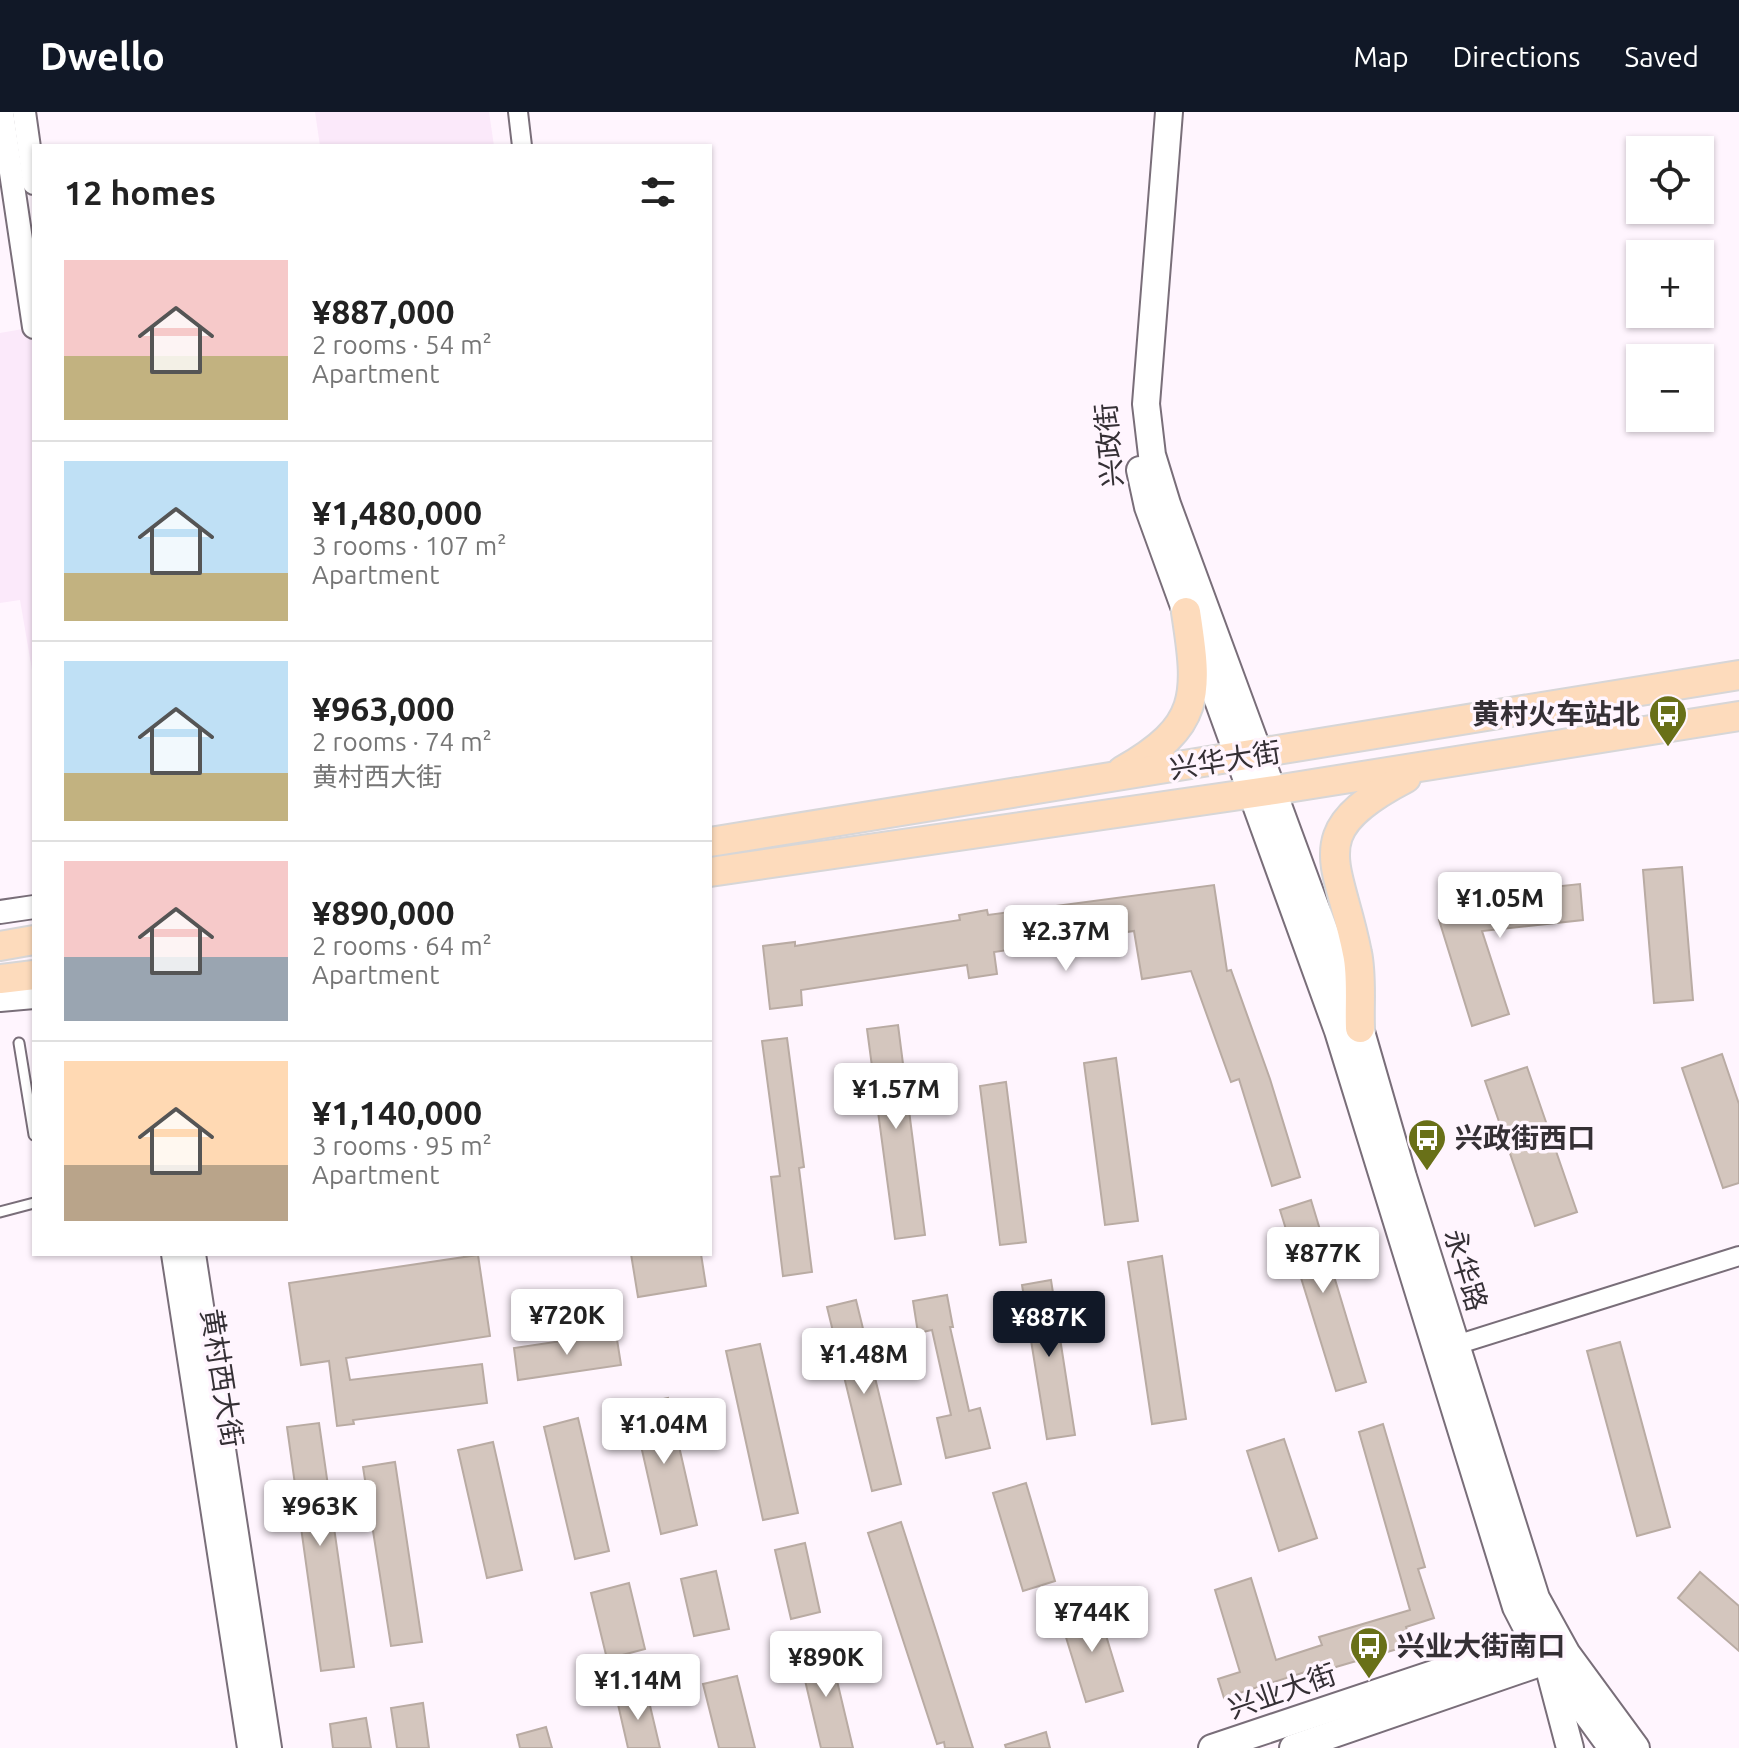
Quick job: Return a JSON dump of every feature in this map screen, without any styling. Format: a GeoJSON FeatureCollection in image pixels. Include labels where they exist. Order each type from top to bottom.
{"type":"FeatureCollection","features":[{"type":"Feature","properties":{"kind":"main road","name":"兴政街"},"geometry":{"type":"LineString","coordinates":[[1159,112],[1135,431],[1148,507],[1186,612],[1250,757]]}},
{"type":"Feature","properties":{"kind":"main road","name":"兴政街"},"geometry":{"type":"LineString","coordinates":[[1169,112],[1146,404],[1152,455],[1250,757]]}},
{"type":"Feature","properties":{"kind":"main road"},"geometry":{"type":"LineString","coordinates":[[1108,779],[1169,740],[1182,722],[1193,695],[1193,660],[1186,612]]}},
{"type":"Feature","properties":{"kind":"main road","name":"兴华大街"},"geometry":{"type":"LineString","coordinates":[[712,842],[1250,757],[1739,675]]}},
{"type":"Feature","properties":{"kind":"main road","name":"兴华大街"},"geometry":{"type":"LineString","coordinates":[[712,872],[1264,792],[1739,716]]}},
{"type":"Feature","properties":{"kind":"main road"},"geometry":{"type":"LineString","coordinates":[[1250,757],[1264,792]]}},
{"type":"Feature","properties":{"kind":"main road"},"geometry":{"type":"LineString","coordinates":[[1360,1028],[1358,955],[1333,868],[1335,846],[1342,826],[1376,794],[1415,774],[1453,763]]}},
{"type":"Feature","properties":{"kind":"main road","name":"永华路"},"geometry":{"type":"LineString","coordinates":[[1264,792],[1360,1028],[1550,1648],[1612,1748]]}},
{"type":"Feature","properties":{"kind":"main road","name":"永华路"},"geometry":{"type":"LineString","coordinates":[[1264,792],[1516,1607],[1636,1748]]}},
{"type":"Feature","properties":{"kind":"main road"},"geometry":{"type":"LineString","coordinates":[[0,946],[32,940]]}},
{"type":"Feature","properties":{"kind":"main road"},"geometry":{"type":"LineString","coordinates":[[0,979],[32,975]]}},
{"type":"Feature","properties":{"kind":"main road"},"geometry":{"type":"LineString","coordinates":[[1550,1648],[1570,1748]]}},
{"type":"Feature","properties":{"kind":"main road","name":"兴业大街"},"geometry":{"type":"LineString","coordinates":[[1212,1748],[1550,1648]]}},
{"type":"Feature","properties":{"kind":"main road","name":"兴业大街"},"geometry":{"type":"LineString","coordinates":[[1293,1748],[1550,1648]]}},
{"type":"Feature","properties":{"kind":"street"},"geometry":{"type":"LineString","coordinates":[[2,112],[3,141],[32,315]]}},
{"type":"Feature","properties":{"kind":"street"},"geometry":{"type":"LineString","coordinates":[[24,112],[32,169]]}},
{"type":"Feature","properties":{"kind":"street"},"geometry":{"type":"LineString","coordinates":[[518,112],[522,144]]}},
{"type":"Feature","properties":{"kind":"street"},"geometry":{"type":"LineString","coordinates":[[0,912],[32,907]]}},
{"type":"Feature","properties":{"kind":"street"},"geometry":{"type":"LineString","coordinates":[[0,1000],[32,997]]}},
{"type":"Feature","properties":{"kind":"street","name":"黄村西大街"},"geometry":{"type":"LineString","coordinates":[[173,1256],[249,1748]]}},
{"type":"Feature","properties":{"kind":"street","name":"黄村西大街"},"geometry":{"type":"LineString","coordinates":[[194,1256],[270,1748]]}},
{"type":"Feature","properties":{"kind":"street"},"geometry":{"type":"LineString","coordinates":[[1456,1345],[1739,1256]]}},
{"type":"Feature","properties":{"kind":"lane"},"geometry":{"type":"LineString","coordinates":[[19,1043],[32,1123]]}},
{"type":"Feature","properties":{"kind":"lane"},"geometry":{"type":"LineString","coordinates":[[0,1212],[32,1204]]}},
{"type":"Feature","properties":{"kind":"shaded area"},"geometry":{"type":"Polygon","coordinates":[[[315,112],[489,112],[494,144],[320,144],[315,112]]]}},
{"type":"Feature","properties":{"kind":"shaded area"},"geometry":{"type":"Polygon","coordinates":[[[32,327],[32,670],[20,600],[0,603],[0,333],[32,327]]]}},
{"type":"Feature","properties":{"kind":"building"},"geometry":{"type":"Polygon","coordinates":[[[1682,867],[1693,1000],[1654,1003],[1643,870],[1682,867]]]}},
{"type":"Feature","properties":{"kind":"building"},"geometry":{"type":"Polygon","coordinates":[[[1580,884],[1583,920],[1482,931],[1509,1014],[1472,1026],[1439,920],[1489,905],[1488,894],[1580,884]]]}},
{"type":"Feature","properties":{"kind":"building"},"geometry":{"type":"Polygon","coordinates":[[[1214,885],[1227,971],[1231,970],[1270,1079],[1300,1177],[1272,1186],[1239,1079],[1231,1082],[1191,971],[1142,979],[1134,931],[994,952],[997,974],[969,978],[967,965],[801,990],[802,1005],[770,1009],[763,946],[795,942],[795,946],[960,920],[959,915],[987,910],[988,915],[1214,885]]]}},
{"type":"Feature","properties":{"kind":"building"},"geometry":{"type":"Polygon","coordinates":[[[898,1025],[925,1235],[895,1239],[867,1029],[898,1025]]]}},
{"type":"Feature","properties":{"kind":"building"},"geometry":{"type":"Polygon","coordinates":[[[787,1038],[804,1167],[799,1168],[812,1272],[783,1276],[771,1177],[780,1176],[762,1041],[787,1038]]]}},
{"type":"Feature","properties":{"kind":"building"},"geometry":{"type":"Polygon","coordinates":[[[1722,1054],[1739,1104],[1739,1183],[1723,1188],[1682,1068],[1722,1054]]]}},
{"type":"Feature","properties":{"kind":"building"},"geometry":{"type":"Polygon","coordinates":[[[1116,1058],[1138,1221],[1105,1225],[1084,1063],[1116,1058]]]}},
{"type":"Feature","properties":{"kind":"building"},"geometry":{"type":"Polygon","coordinates":[[[1527,1067],[1577,1212],[1535,1226],[1485,1081],[1527,1067]]]}},
{"type":"Feature","properties":{"kind":"building"},"geometry":{"type":"Polygon","coordinates":[[[1006,1082],[1026,1242],[1000,1245],[980,1086],[1006,1082]]]}},
{"type":"Feature","properties":{"kind":"building"},"geometry":{"type":"Polygon","coordinates":[[[1311,1200],[1366,1382],[1336,1391],[1280,1210],[1311,1200]]]}},
{"type":"Feature","properties":{"kind":"building"},"geometry":{"type":"Polygon","coordinates":[[[478,1256],[490,1336],[346,1358],[350,1380],[482,1364],[487,1403],[353,1420],[354,1424],[337,1426],[329,1361],[301,1365],[289,1283],[478,1256]]]}},
{"type":"Feature","properties":{"kind":"building"},"geometry":{"type":"Polygon","coordinates":[[[631,1256],[701,1256],[706,1286],[638,1297],[631,1256]]]}},
{"type":"Feature","properties":{"kind":"building"},"geometry":{"type":"Polygon","coordinates":[[[1162,1256],[1186,1419],[1152,1424],[1128,1262],[1162,1256]]]}},
{"type":"Feature","properties":{"kind":"building"},"geometry":{"type":"Polygon","coordinates":[[[1051,1280],[1075,1435],[1047,1439],[1022,1285],[1051,1280]]]}},
{"type":"Feature","properties":{"kind":"building"},"geometry":{"type":"Polygon","coordinates":[[[947,1295],[953,1327],[950,1327],[969,1411],[980,1408],[990,1448],[946,1458],[937,1418],[951,1415],[932,1330],[918,1333],[913,1301],[947,1295]]]}},
{"type":"Feature","properties":{"kind":"building"},"geometry":{"type":"Polygon","coordinates":[[[856,1300],[901,1484],[872,1491],[827,1307],[856,1300]]]}},
{"type":"Feature","properties":{"kind":"building"},"geometry":{"type":"Polygon","coordinates":[[[616,1333],[621,1365],[518,1380],[514,1348],[616,1333]]]}},
{"type":"Feature","properties":{"kind":"building"},"geometry":{"type":"Polygon","coordinates":[[[1620,1342],[1670,1527],[1637,1536],[1587,1351],[1620,1342]]]}},
{"type":"Feature","properties":{"kind":"building"},"geometry":{"type":"Polygon","coordinates":[[[760,1344],[798,1513],[763,1520],[726,1351],[760,1344]]]}},
{"type":"Feature","properties":{"kind":"building"},"geometry":{"type":"Polygon","coordinates":[[[668,1398],[697,1525],[661,1534],[632,1406],[668,1398]]]}},
{"type":"Feature","properties":{"kind":"building"},"geometry":{"type":"Polygon","coordinates":[[[578,1418],[609,1551],[575,1559],[544,1427],[578,1418]]]}},
{"type":"Feature","properties":{"kind":"building"},"geometry":{"type":"Polygon","coordinates":[[[319,1423],[354,1667],[321,1671],[287,1427],[319,1423]]]}},
{"type":"Feature","properties":{"kind":"building"},"geometry":{"type":"Polygon","coordinates":[[[1383,1424],[1425,1567],[1418,1569],[1434,1618],[1406,1627],[1411,1645],[1329,1669],[1327,1665],[1224,1698],[1218,1679],[1240,1672],[1215,1590],[1251,1578],[1276,1660],[1322,1645],[1319,1637],[1410,1610],[1359,1432],[1383,1424]]]}},
{"type":"Feature","properties":{"kind":"building"},"geometry":{"type":"Polygon","coordinates":[[[1284,1439],[1317,1538],[1279,1551],[1247,1451],[1284,1439]]]}},
{"type":"Feature","properties":{"kind":"building"},"geometry":{"type":"Polygon","coordinates":[[[493,1442],[522,1570],[487,1578],[458,1450],[493,1442]]]}},
{"type":"Feature","properties":{"kind":"building"},"geometry":{"type":"Polygon","coordinates":[[[395,1462],[422,1642],[391,1646],[363,1467],[395,1462]]]}},
{"type":"Feature","properties":{"kind":"building"},"geometry":{"type":"Polygon","coordinates":[[[1026,1483],[1055,1581],[1023,1591],[993,1493],[1026,1483]]]}},
{"type":"Feature","properties":{"kind":"building"},"geometry":{"type":"Polygon","coordinates":[[[901,1522],[973,1748],[945,1748],[944,1742],[937,1744],[868,1533],[901,1522]]]}},
{"type":"Feature","properties":{"kind":"building"},"geometry":{"type":"Polygon","coordinates":[[[805,1543],[820,1612],[791,1619],[775,1550],[805,1543]]]}},
{"type":"Feature","properties":{"kind":"building"},"geometry":{"type":"Polygon","coordinates":[[[716,1571],[729,1629],[694,1636],[681,1579],[716,1571]]]}},
{"type":"Feature","properties":{"kind":"building"},"geometry":{"type":"Polygon","coordinates":[[[1700,1572],[1739,1606],[1739,1651],[1678,1598],[1700,1572]]]}},
{"type":"Feature","properties":{"kind":"building"},"geometry":{"type":"Polygon","coordinates":[[[629,1583],[645,1649],[607,1659],[591,1593],[629,1583]]]}},
{"type":"Feature","properties":{"kind":"building"},"geometry":{"type":"Polygon","coordinates":[[[1097,1606],[1123,1691],[1086,1702],[1060,1618],[1097,1606]]]}},
{"type":"Feature","properties":{"kind":"building"},"geometry":{"type":"Polygon","coordinates":[[[829,1647],[853,1748],[821,1748],[799,1655],[829,1647]]]}},
{"type":"Feature","properties":{"kind":"building"},"geometry":{"type":"Polygon","coordinates":[[[737,1676],[755,1748],[719,1748],[703,1684],[737,1676]]]}},
{"type":"Feature","properties":{"kind":"building"},"geometry":{"type":"Polygon","coordinates":[[[647,1693],[660,1748],[628,1748],[617,1700],[647,1693]]]}},
{"type":"Feature","properties":{"kind":"building"},"geometry":{"type":"Polygon","coordinates":[[[423,1703],[429,1748],[397,1748],[391,1708],[423,1703]]]}},
{"type":"Feature","properties":{"kind":"building"},"geometry":{"type":"Polygon","coordinates":[[[366,1718],[371,1748],[333,1748],[330,1724],[366,1718]]]}},
{"type":"Feature","properties":{"kind":"building"},"geometry":{"type":"Polygon","coordinates":[[[546,1727],[552,1748],[520,1748],[517,1735],[546,1727]]]}},
{"type":"Feature","properties":{"kind":"building"},"geometry":{"type":"Polygon","coordinates":[[[1046,1732],[1050,1748],[1006,1748],[1005,1745],[1046,1732]]]}},
{"type":"Feature","properties":{"kind":"place","name":"黄村火车站北"},"geometry":{"type":"Point","coordinates":[1668,748]}},
{"type":"Feature","properties":{"kind":"place","name":"兴政街西口"},"geometry":{"type":"Point","coordinates":[1427,1172]}},
{"type":"Feature","properties":{"kind":"place","name":"兴业大街南口"},"geometry":{"type":"Point","coordinates":[1369,1680]}}]}
